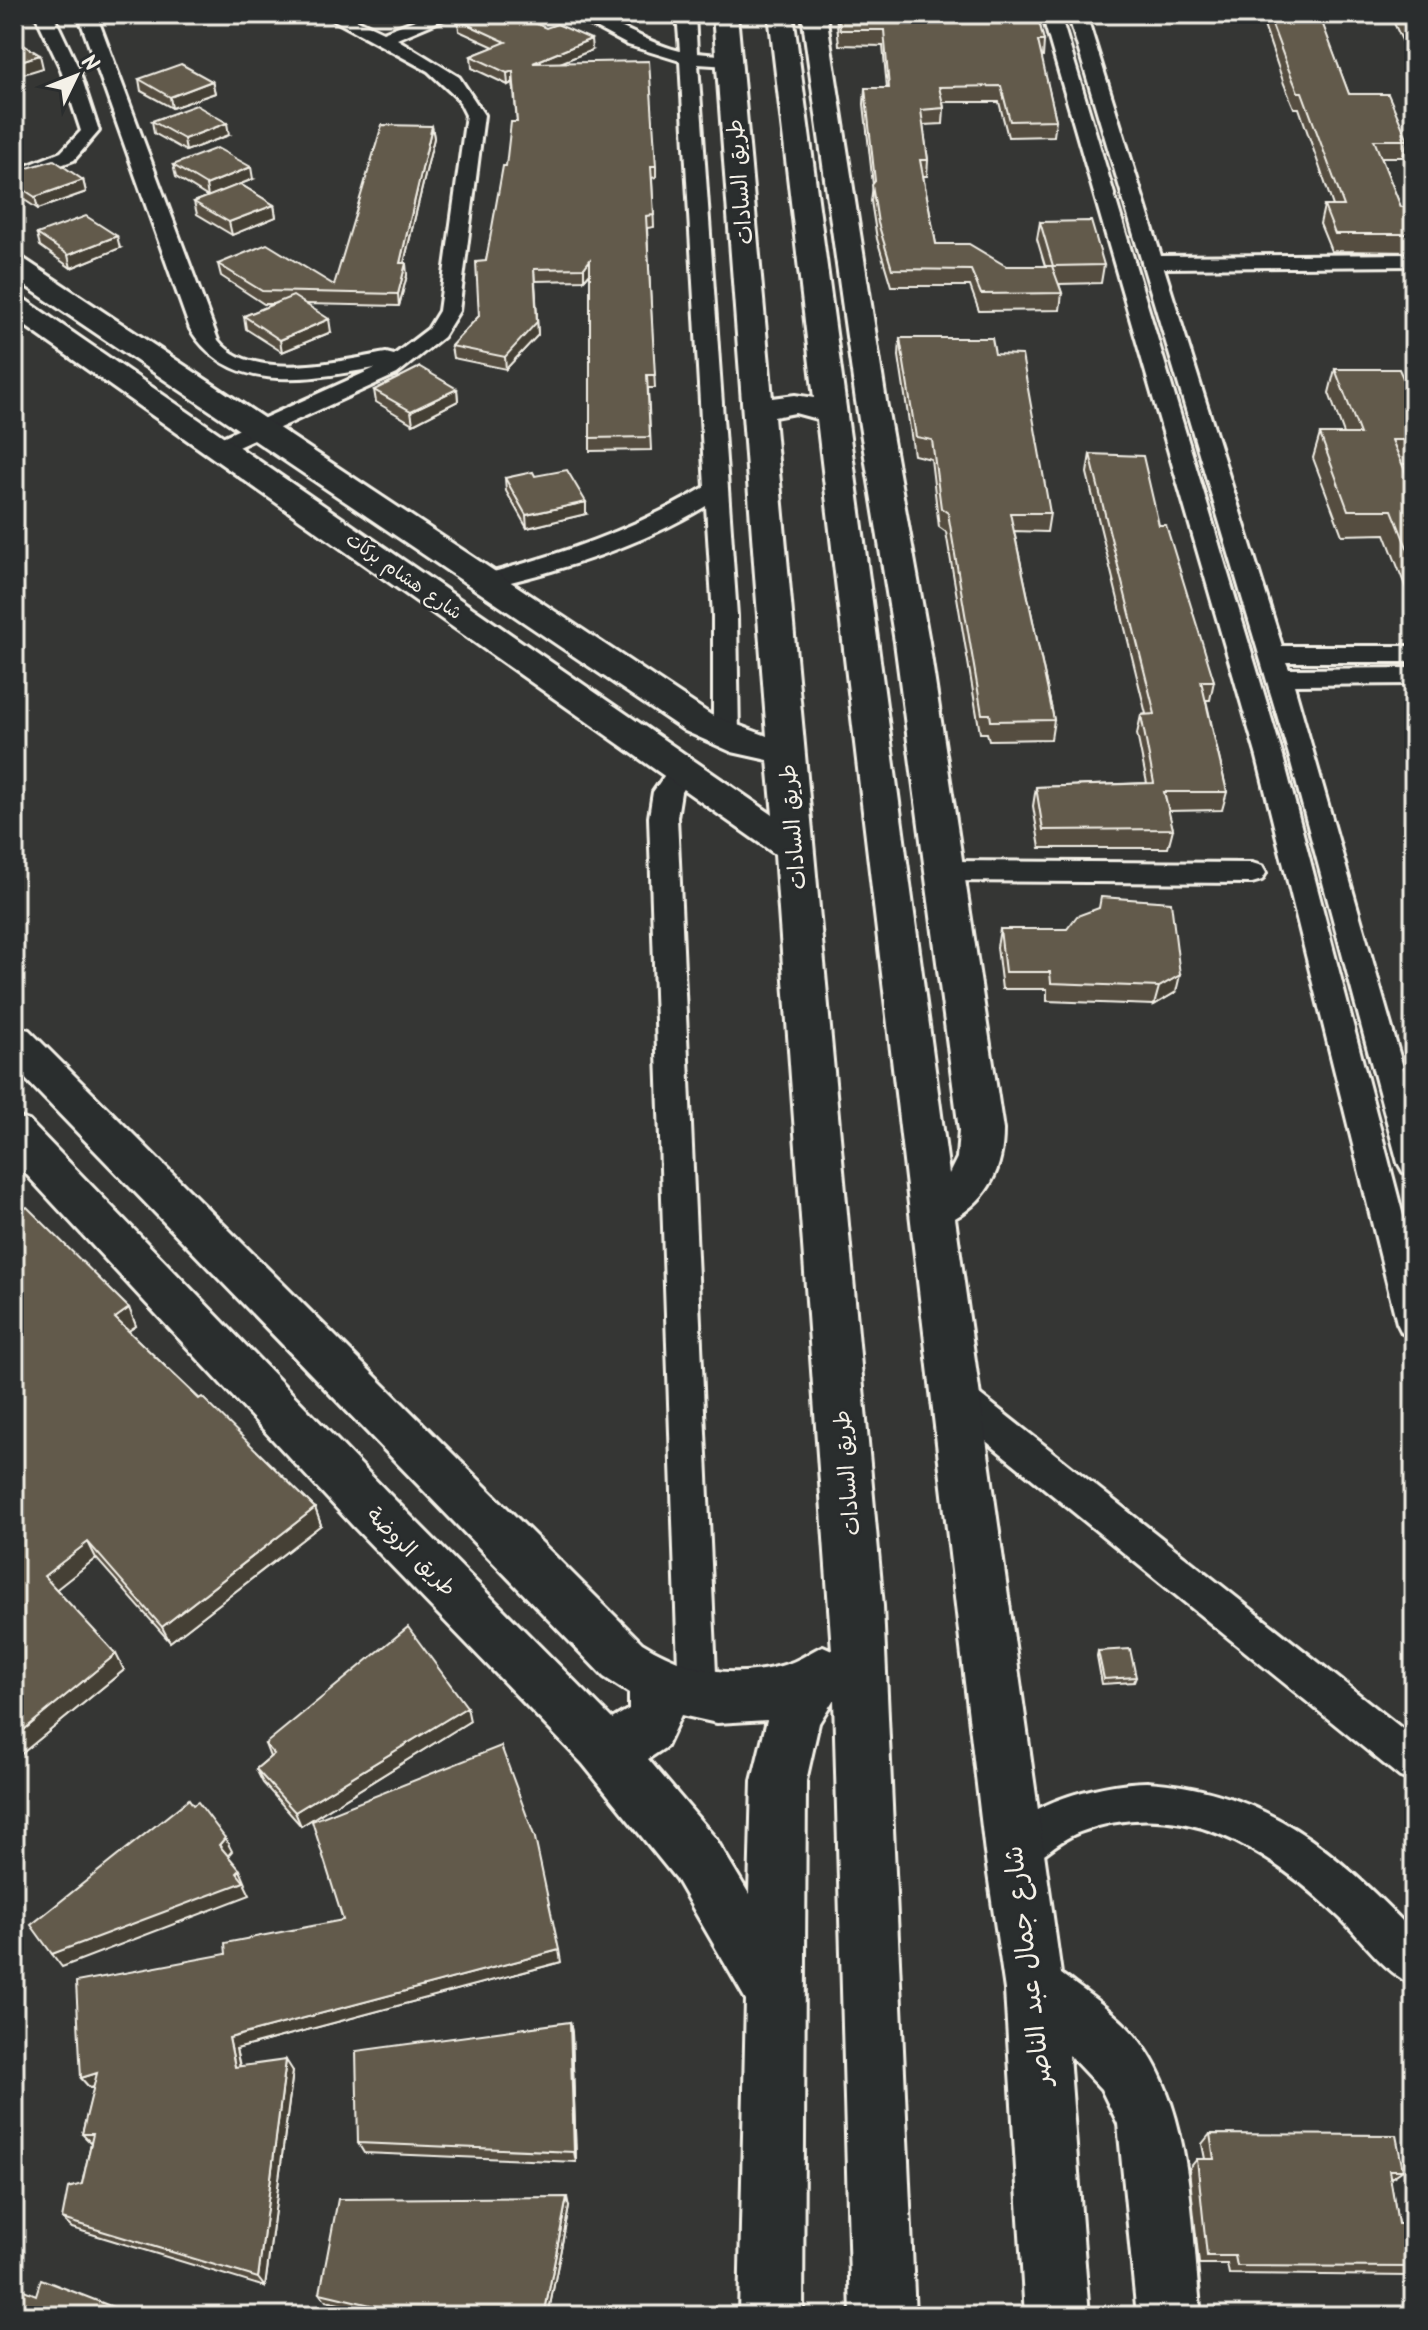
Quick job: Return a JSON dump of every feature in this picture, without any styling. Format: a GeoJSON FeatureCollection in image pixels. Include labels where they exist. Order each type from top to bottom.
{"type":"FeatureCollection","features":[{"type":"Feature","properties":{"kind":"street"},"geometry":{"type":"LineString","coordinates":[[14,177],[67,158],[83,145],[90,131],[68,74],[69,67],[44,14]]}},
{"type":"Feature","properties":{"kind":"street"},"geometry":{"type":"LineString","coordinates":[[87,14],[201,329],[215,350],[243,365],[284,372],[413,354]]}},
{"type":"Feature","properties":{"kind":"street"},"geometry":{"type":"LineString","coordinates":[[219,447],[389,369],[413,354],[436,333],[449,311],[475,115],[470,98],[457,83],[332,14]]}},
{"type":"Feature","properties":{"kind":"street"},"geometry":{"type":"LineString","coordinates":[[380,39],[447,14]]}},
{"type":"Feature","properties":{"kind":"street"},"geometry":{"type":"LineString","coordinates":[[579,14],[663,54],[687,60],[729,61]]}},
{"type":"Feature","properties":{"kind":"street"},"geometry":{"type":"LineString","coordinates":[[677,1690],[663,817],[667,792],[682,769],[711,757],[726,738],[725,616],[686,14]]}},
{"type":"Feature","properties":{"kind":"street","name":"طريق السادات"},"geometry":{"type":"LineString","coordinates":[[725,14],[729,61],[791,368],[832,415],[985,1618]]}},
{"type":"Feature","properties":{"kind":"street","name":"طريق السادات"},"geometry":{"type":"LineString","coordinates":[[781,14],[791,368],[758,412],[794,848],[837,1659]]}},
{"type":"Feature","properties":{"kind":"street"},"geometry":{"type":"LineString","coordinates":[[814,14],[925,731],[982,1154],[974,1177],[957,1196],[932,1210]]}},
{"type":"Feature","properties":{"kind":"street"},"geometry":{"type":"LineString","coordinates":[[1051,14],[1270,757],[1414,1323]]}},
{"type":"Feature","properties":{"kind":"street"},"geometry":{"type":"LineString","coordinates":[[1077,14],[1251,598],[1302,755],[1414,1163]]}},
{"type":"Feature","properties":{"kind":"street"},"geometry":{"type":"LineString","coordinates":[[68,74],[106,68]]}},
{"type":"Feature","properties":{"kind":"street"},"geometry":{"type":"LineString","coordinates":[[1111,220],[1140,221]]}},
{"type":"Feature","properties":{"kind":"street"},"geometry":{"type":"LineString","coordinates":[[1154,270],[1414,260]]}},
{"type":"Feature","properties":{"kind":"street","name":"شارع هشام بركات"},"geometry":{"type":"LineString","coordinates":[[14,265],[698,723],[726,738],[786,751]]}},
{"type":"Feature","properties":{"kind":"street"},"geometry":{"type":"LineString","coordinates":[[1154,270],[1414,274]]}},
{"type":"Feature","properties":{"kind":"street","name":"شارع هشام بركات"},"geometry":{"type":"LineString","coordinates":[[14,305],[794,848]]}},
{"type":"Feature","properties":{"kind":"street"},"geometry":{"type":"LineString","coordinates":[[1140,321],[1170,321]]}},
{"type":"Feature","properties":{"kind":"street"},"geometry":{"type":"LineString","coordinates":[[758,412],[775,405],[796,402],[816,406],[832,415]]}},
{"type":"Feature","properties":{"kind":"street"},"geometry":{"type":"LineString","coordinates":[[486,581],[601,549],[682,511],[716,490]]}},
{"type":"Feature","properties":{"kind":"street"},"geometry":{"type":"LineString","coordinates":[[1222,598],[1251,598]]}},
{"type":"Feature","properties":{"kind":"street"},"geometry":{"type":"LineString","coordinates":[[1273,666],[1414,654]]}},
{"type":"Feature","properties":{"kind":"street"},"geometry":{"type":"LineString","coordinates":[[1273,666],[1414,676]]}},
{"type":"Feature","properties":{"kind":"street"},"geometry":{"type":"LineString","coordinates":[[872,730],[925,731]]}},
{"type":"Feature","properties":{"kind":"street"},"geometry":{"type":"LineString","coordinates":[[1270,757],[1302,755]]}},
{"type":"Feature","properties":{"kind":"street"},"geometry":{"type":"LineString","coordinates":[[944,871],[1252,873]]}},
{"type":"Feature","properties":{"kind":"street"},"geometry":{"type":"LineString","coordinates":[[14,1041],[602,1639],[677,1690],[742,1699],[785,1692],[837,1659]]}},
{"type":"Feature","properties":{"kind":"street","name":"طريق الروضة"},"geometry":{"type":"LineString","coordinates":[[14,1133],[602,1746],[696,1859],[777,1996]]}},
{"type":"Feature","properties":{"kind":"street"},"geometry":{"type":"LineString","coordinates":[[202,1330],[259,1291]]}},
{"type":"Feature","properties":{"kind":"street"},"geometry":{"type":"LineString","coordinates":[[275,1407],[331,1366]]}},
{"type":"Feature","properties":{"kind":"street"},"geometry":{"type":"LineString","coordinates":[[956,1396],[1414,1763]]}},
{"type":"Feature","properties":{"kind":"street","name":"شارع جمال عبد الناصر"},"geometry":{"type":"LineString","coordinates":[[985,1618],[1013,1853],[1034,1990],[1057,2316]]}},
{"type":"Feature","properties":{"kind":"street"},"geometry":{"type":"LineString","coordinates":[[764,2298],[777,1996],[779,1781],[797,1708],[837,1659]]}},
{"type":"Feature","properties":{"kind":"street"},"geometry":{"type":"LineString","coordinates":[[837,1659],[883,2316]]}},
{"type":"Feature","properties":{"kind":"street"},"geometry":{"type":"LineString","coordinates":[[602,1746],[632,1740],[654,1721],[659,1702],[677,1690]]}},
{"type":"Feature","properties":{"kind":"street"},"geometry":{"type":"LineString","coordinates":[[1013,1853],[1060,1820],[1115,1802],[1175,1801],[1236,1816],[1293,1847],[1344,1891],[1414,1964]]}},
{"type":"Feature","properties":{"kind":"street"},"geometry":{"type":"LineString","coordinates":[[1034,1990],[1083,2027],[1122,2068],[1148,2119],[1169,2316]]}},
{"type":"Feature","properties":{"kind":"building"},"geometry":{"type":"Polygon","coordinates":[[[474,14],[514,14],[546,28],[557,24],[591,39],[533,63],[649,61],[656,166],[651,166],[654,215],[646,216],[655,375],[647,375],[650,437],[590,438],[590,260],[584,268],[534,269],[537,322],[505,357],[451,346],[479,316],[476,262],[486,261],[503,166],[506,166],[511,122],[517,122],[513,71],[507,73],[471,56],[506,42],[458,20],[474,14]]]}},
{"type":"Feature","properties":{"kind":"building"},"geometry":{"type":"Polygon","coordinates":[[[838,14],[1037,14],[1044,41],[1038,41],[1056,120],[1010,121],[1001,86],[939,87],[944,108],[921,110],[928,160],[920,160],[936,244],[969,244],[1006,266],[1052,266],[1062,293],[981,294],[971,270],[892,269],[878,223],[872,185],[875,181],[865,88],[889,88],[884,30],[840,30],[838,14]]]}},
{"type":"Feature","properties":{"kind":"building"},"geometry":{"type":"Polygon","coordinates":[[[1268,14],[1319,14],[1349,94],[1388,94],[1408,140],[1374,140],[1401,207],[1414,207],[1414,234],[1335,234],[1324,206],[1344,206],[1302,92],[1298,92],[1268,14]]]}},
{"type":"Feature","properties":{"kind":"building"},"geometry":{"type":"Polygon","coordinates":[[[1402,14],[1414,14],[1414,40],[1402,14]]]}},
{"type":"Feature","properties":{"kind":"building"},"geometry":{"type":"Polygon","coordinates":[[[14,39],[40,55],[14,63],[14,39]]]}},
{"type":"Feature","properties":{"kind":"building"},"geometry":{"type":"Polygon","coordinates":[[[181,64],[212,81],[170,97],[139,79],[181,64]]]}},
{"type":"Feature","properties":{"kind":"building"},"geometry":{"type":"Polygon","coordinates":[[[196,105],[227,123],[184,139],[152,121],[196,105]]]}},
{"type":"Feature","properties":{"kind":"building"},"geometry":{"type":"Polygon","coordinates":[[[382,125],[432,126],[400,263],[406,263],[398,294],[262,291],[218,264],[267,244],[334,285],[382,125]]]}},
{"type":"Feature","properties":{"kind":"building"},"geometry":{"type":"Polygon","coordinates":[[[217,148],[251,167],[206,185],[173,165],[217,148]]]}},
{"type":"Feature","properties":{"kind":"building"},"geometry":{"type":"Polygon","coordinates":[[[54,160],[83,180],[35,197],[14,183],[14,172],[54,160]]]}},
{"type":"Feature","properties":{"kind":"building"},"geometry":{"type":"Polygon","coordinates":[[[240,184],[274,205],[229,222],[194,202],[240,184]]]}},
{"type":"Feature","properties":{"kind":"building"},"geometry":{"type":"Polygon","coordinates":[[[86,216],[117,236],[68,255],[37,234],[86,216]]]}},
{"type":"Feature","properties":{"kind":"building"},"geometry":{"type":"Polygon","coordinates":[[[1091,221],[1104,265],[1053,266],[1040,222],[1091,221]]]}},
{"type":"Feature","properties":{"kind":"building"},"geometry":{"type":"Polygon","coordinates":[[[293,296],[329,319],[280,340],[244,316],[293,296]]]}},
{"type":"Feature","properties":{"kind":"building"},"geometry":{"type":"Polygon","coordinates":[[[900,338],[992,338],[995,354],[1022,355],[1050,513],[1010,513],[1054,720],[991,721],[990,714],[982,714],[948,513],[941,508],[932,440],[916,437],[900,338]]]}},
{"type":"Feature","properties":{"kind":"building"},"geometry":{"type":"Polygon","coordinates":[[[420,367],[457,389],[411,411],[374,390],[420,367]]]}},
{"type":"Feature","properties":{"kind":"building"},"geometry":{"type":"Polygon","coordinates":[[[1335,369],[1399,369],[1414,402],[1414,440],[1392,440],[1414,492],[1414,565],[1392,510],[1348,510],[1320,434],[1360,434],[1335,369]]]}},
{"type":"Feature","properties":{"kind":"building"},"geometry":{"type":"Polygon","coordinates":[[[1090,454],[1143,456],[1159,525],[1166,525],[1214,681],[1201,681],[1227,792],[1164,792],[1173,829],[1043,830],[1036,787],[1154,783],[1141,715],[1155,714],[1090,454]]]}},
{"type":"Feature","properties":{"kind":"building"},"geometry":{"type":"Polygon","coordinates":[[[567,470],[586,502],[526,515],[505,478],[533,472],[535,476],[567,470]]]}},
{"type":"Feature","properties":{"kind":"building"},"geometry":{"type":"Polygon","coordinates":[[[1101,897],[1171,902],[1180,975],[1159,987],[1051,983],[1050,972],[1005,972],[1000,929],[1067,929],[1077,916],[1099,908],[1101,897]]]}},
{"type":"Feature","properties":{"kind":"building"},"geometry":{"type":"Polygon","coordinates":[[[27,1207],[129,1308],[115,1318],[199,1399],[202,1397],[315,1508],[162,1627],[88,1542],[44,1576],[116,1654],[14,1738],[14,1216],[27,1207]]]}},
{"type":"Feature","properties":{"kind":"building"},"geometry":{"type":"Polygon","coordinates":[[[408,1627],[467,1707],[295,1812],[256,1769],[274,1754],[265,1744],[408,1627]]]}},
{"type":"Feature","properties":{"kind":"building"},"geometry":{"type":"Polygon","coordinates":[[[1130,1649],[1136,1677],[1104,1679],[1098,1651],[1130,1649]]]}},
{"type":"Feature","properties":{"kind":"building"},"geometry":{"type":"Polygon","coordinates":[[[501,1746],[535,1838],[559,1950],[229,2038],[235,2067],[286,2060],[258,2278],[62,2219],[68,2188],[82,2184],[93,2134],[82,2134],[97,2073],[81,2078],[76,1982],[226,1954],[225,1943],[343,1920],[312,1821],[501,1746]]]}},
{"type":"Feature","properties":{"kind":"building"},"geometry":{"type":"Polygon","coordinates":[[[189,1799],[193,1805],[198,1802],[225,1838],[219,1845],[240,1870],[237,1873],[244,1882],[52,1954],[31,1925],[189,1799]]]}},
{"type":"Feature","properties":{"kind":"building"},"geometry":{"type":"Polygon","coordinates":[[[570,2022],[574,2152],[358,2143],[356,2051],[570,2022]]]}},
{"type":"Feature","properties":{"kind":"building"},"geometry":{"type":"Polygon","coordinates":[[[1210,2134],[1396,2135],[1403,2170],[1389,2170],[1398,2224],[1411,2224],[1414,2267],[1237,2266],[1235,2256],[1207,2256],[1197,2159],[1214,2159],[1210,2134]]]}},
{"type":"Feature","properties":{"kind":"building"},"geometry":{"type":"Polygon","coordinates":[[[567,2197],[544,2316],[417,2316],[320,2293],[338,2199],[567,2197]]]}},
{"type":"Feature","properties":{"kind":"building"},"geometry":{"type":"Polygon","coordinates":[[[41,2279],[136,2316],[14,2316],[14,2286],[36,2295],[41,2279]]]}}]}
